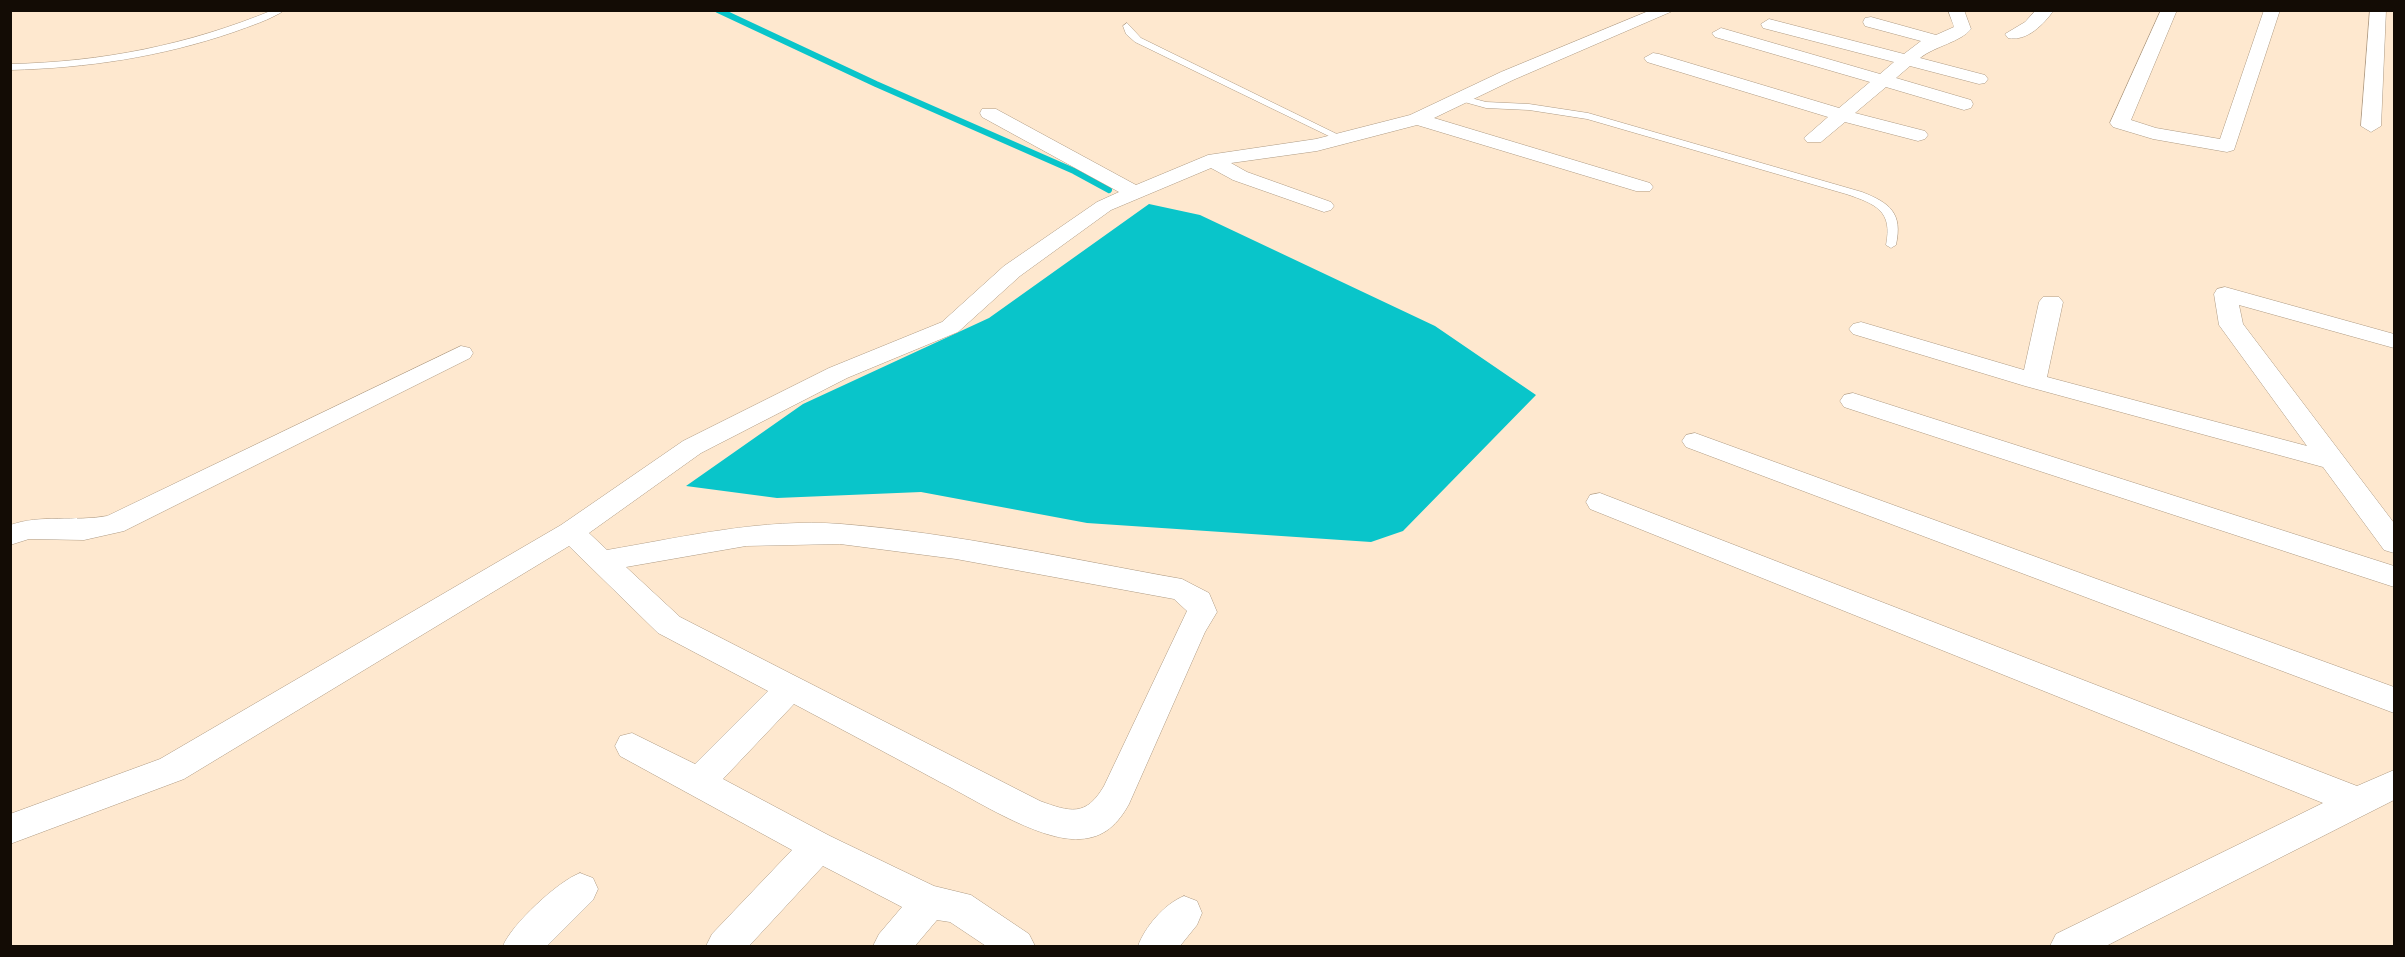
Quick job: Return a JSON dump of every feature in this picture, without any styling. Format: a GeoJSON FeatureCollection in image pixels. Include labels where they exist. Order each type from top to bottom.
{"type":"FeatureCollection","features":[{"type":"Feature","properties":{"kind":"street"},"geometry":{"type":"LineString","coordinates":[[10,829],[172,769],[571,532],[692,447],[838,373],[950,327],[1012,271],[1104,206],[1212,160],[1317,145],[1417,118],[1667,10]]}},
{"type":"Feature","properties":{"kind":"street"},"geometry":{"type":"LineString","coordinates":[[1814,138],[1924,46],[1940,41],[1963,29],[1956,10]]}},
{"type":"Feature","properties":{"kind":"street"},"geometry":{"type":"LineString","coordinates":[[2014,34],[2031,26],[2046,10]]}},
{"type":"Feature","properties":{"kind":"street"},"geometry":{"type":"LineString","coordinates":[[2169,10],[2120,123],[2153,133],[2227,146],[2272,10]]}},
{"type":"Feature","properties":{"kind":"street"},"geometry":{"type":"LineString","coordinates":[[2371,126],[2378,10]]}},
{"type":"Feature","properties":{"kind":"street"},"geometry":{"type":"LineString","coordinates":[[1871,22],[1940,41]]}},
{"type":"Feature","properties":{"kind":"street"},"geometry":{"type":"LineString","coordinates":[[1769,24],[1979,79]]}},
{"type":"Feature","properties":{"kind":"street"},"geometry":{"type":"LineString","coordinates":[[1721,33],[1964,104]]}},
{"type":"Feature","properties":{"kind":"street"},"geometry":{"type":"LineString","coordinates":[[1653,57],[1842,115],[1918,135]]}},
{"type":"Feature","properties":{"kind":"street"},"geometry":{"type":"LineString","coordinates":[[988,113],[1136,193]]}},
{"type":"Feature","properties":{"kind":"street"},"geometry":{"type":"LineString","coordinates":[[1417,118],[1643,187]]}},
{"type":"Feature","properties":{"kind":"street"},"geometry":{"type":"LineString","coordinates":[[1212,160],[1240,176],[1324,206]]}},
{"type":"Feature","properties":{"kind":"street"},"geometry":{"type":"LineString","coordinates":[[2394,341],[2225,294],[2231,325],[2394,543]]}},
{"type":"Feature","properties":{"kind":"street"},"geometry":{"type":"LineString","coordinates":[[2034,381],[2051,302]]}},
{"type":"Feature","properties":{"kind":"street"},"geometry":{"type":"LineString","coordinates":[[1861,329],[2034,381],[2332,460]]}},
{"type":"Feature","properties":{"kind":"street"},"geometry":{"type":"LineString","coordinates":[[10,536],[28,529],[84,530],[114,524],[461,353]]}},
{"type":"Feature","properties":{"kind":"street"},"geometry":{"type":"LineString","coordinates":[[1853,401],[2394,577]]}},
{"type":"Feature","properties":{"kind":"street"},"geometry":{"type":"LineString","coordinates":[[1695,441],[2394,700]]}},
{"type":"Feature","properties":{"kind":"street"},"geometry":{"type":"LineString","coordinates":[[1600,502],[2359,802]]}},
{"type":"Feature","properties":{"kind":"street"},"geometry":{"type":"LineString","coordinates":[[571,532],[601,561],[669,625],[1028,811],[1056,822],[1085,826],[1104,815],[1117,794],[1191,630],[1202,612],[1198,601],[1182,590],[956,549],[840,534],[746,536],[601,561]]}},
{"type":"Feature","properties":{"kind":"street"},"geometry":{"type":"LineString","coordinates":[[700,781],[790,688]]}},
{"type":"Feature","properties":{"kind":"street"},"geometry":{"type":"LineString","coordinates":[[632,746],[818,847],[929,902],[958,907],[1016,946]]}},
{"type":"Feature","properties":{"kind":"street"},"geometry":{"type":"LineString","coordinates":[[2069,946],[2394,784]]}},
{"type":"Feature","properties":{"kind":"street"},"geometry":{"type":"LineString","coordinates":[[725,946],[818,847]]}},
{"type":"Feature","properties":{"kind":"street"},"geometry":{"type":"LineString","coordinates":[[522,946],[580,888]]}},
{"type":"Feature","properties":{"kind":"street"},"geometry":{"type":"LineString","coordinates":[[892,946],[929,902]]}},
{"type":"Feature","properties":{"kind":"street"},"geometry":{"type":"LineString","coordinates":[[1157,946],[1184,913]]}},
{"type":"Feature","properties":{"kind":"lane"},"geometry":{"type":"LineString","coordinates":[[10,67],[94,63],[177,48],[253,23],[281,10]]}},
{"type":"Feature","properties":{"kind":"lane"},"geometry":{"type":"LineString","coordinates":[[1127,26],[1129,32],[1138,40],[1340,138]]}},
{"type":"Feature","properties":{"kind":"lane"},"geometry":{"type":"LineString","coordinates":[[1460,98],[1486,105],[1529,107],[1588,116],[1843,189],[1867,198],[1890,213],[1894,226],[1891,245]]}},
{"type":"Feature","properties":{"kind":"water"},"geometry":{"type":"Polygon","coordinates":[[[1149,204],[1200,215],[1435,326],[1536,395],[1403,531],[1371,542],[1087,523],[921,492],[777,498],[686,486],[803,404],[989,318],[1149,204]]]}},
{"type":"Feature","properties":{"kind":"waterway"},"geometry":{"type":"LineString","coordinates":[[718,10],[876,84],[1074,171],[1109,190]]}}]}
